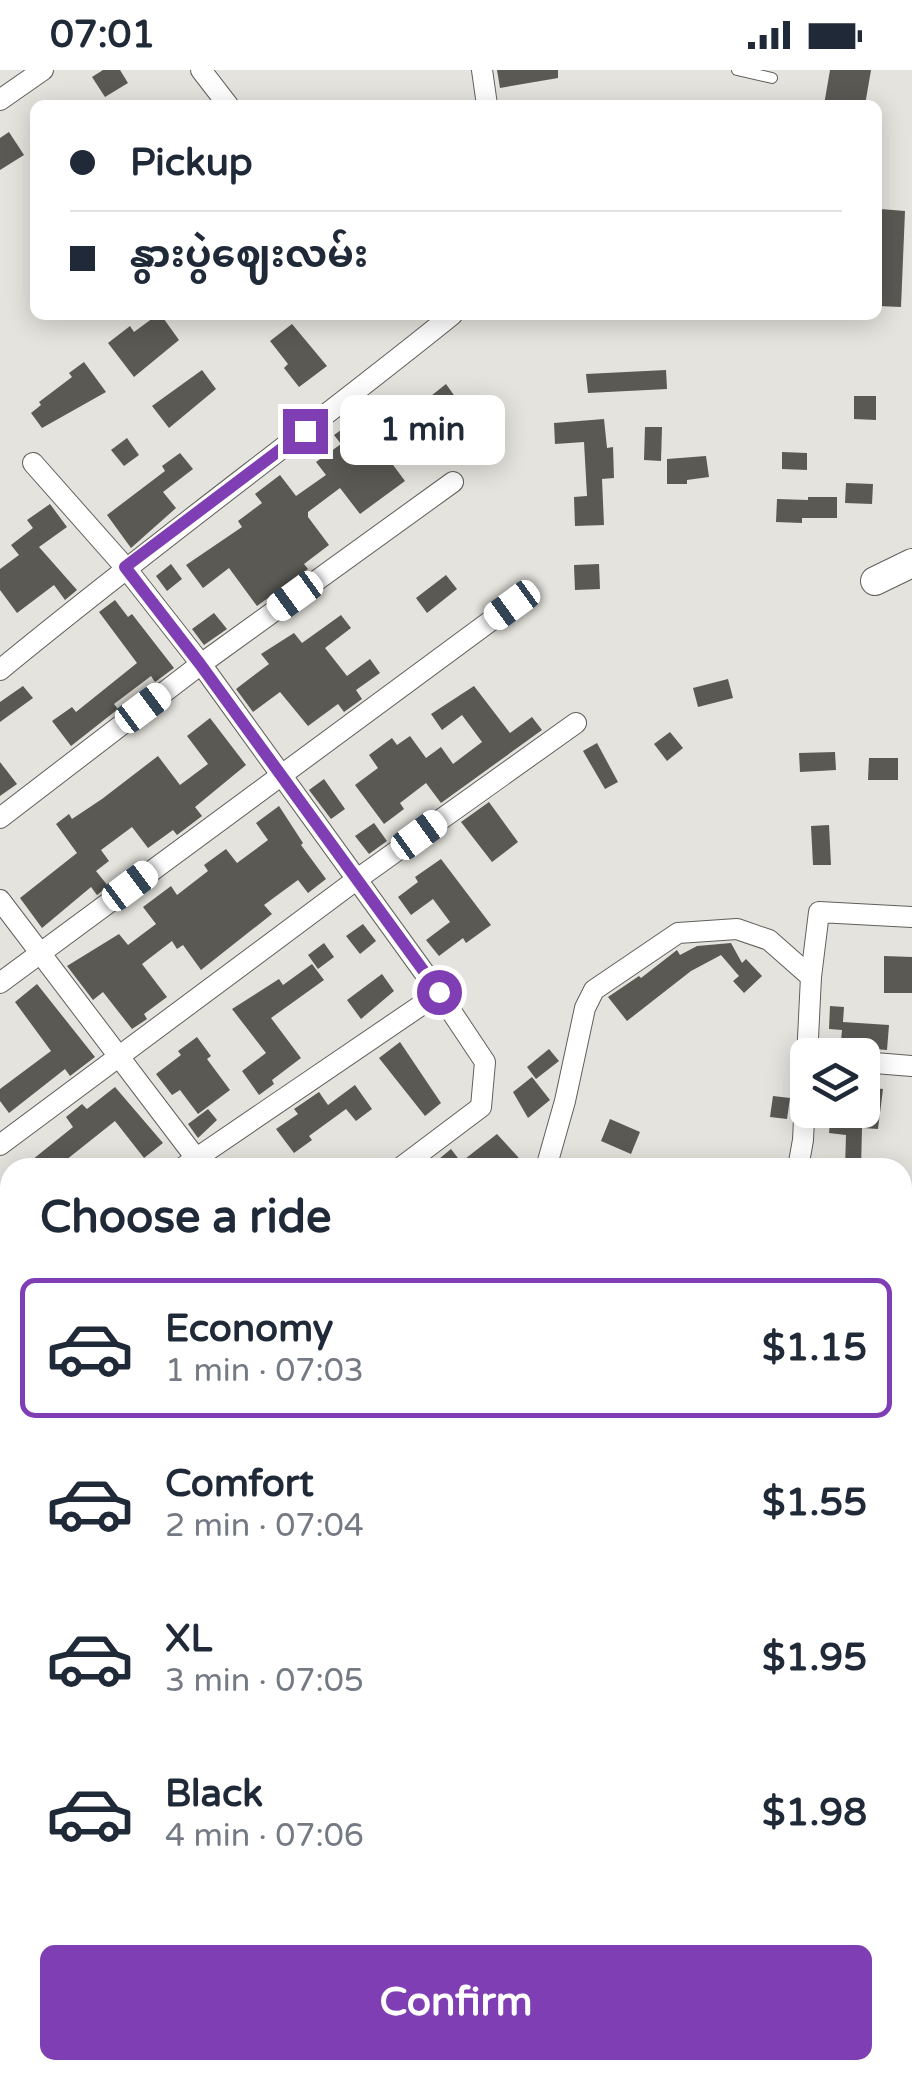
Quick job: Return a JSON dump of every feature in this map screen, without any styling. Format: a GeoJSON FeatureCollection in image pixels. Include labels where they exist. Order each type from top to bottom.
{"type":"FeatureCollection","features":[{"type":"Feature","properties":{"kind":"street"},"geometry":{"type":"LineString","coordinates":[[0,100],[43,70]]}},
{"type":"Feature","properties":{"kind":"street"},"geometry":{"type":"LineString","coordinates":[[201,70],[224,100]]}},
{"type":"Feature","properties":{"kind":"street"},"geometry":{"type":"LineString","coordinates":[[482,70],[486,100]]}},
{"type":"Feature","properties":{"kind":"street"},"geometry":{"type":"LineString","coordinates":[[0,670],[125,567],[446,320]]}},
{"type":"Feature","properties":{"kind":"street"},"geometry":{"type":"LineString","coordinates":[[34,464],[125,567],[200,664],[439,992],[485,1062],[481,1107],[413,1158]]}},
{"type":"Feature","properties":{"kind":"street"},"geometry":{"type":"LineString","coordinates":[[0,818],[200,664],[453,482]]}},
{"type":"Feature","properties":{"kind":"street"},"geometry":{"type":"LineString","coordinates":[[875,581],[912,563]]}},
{"type":"Feature","properties":{"kind":"street"},"geometry":{"type":"LineString","coordinates":[[0,983],[512,605]]}},
{"type":"Feature","properties":{"kind":"street"},"geometry":{"type":"LineString","coordinates":[[0,1145],[576,722]]}},
{"type":"Feature","properties":{"kind":"street"},"geometry":{"type":"LineString","coordinates":[[0,900],[122,1056],[190,1158]]}},
{"type":"Feature","properties":{"kind":"street"},"geometry":{"type":"LineString","coordinates":[[808,1038],[819,912],[912,917]]}},
{"type":"Feature","properties":{"kind":"street"},"geometry":{"type":"LineString","coordinates":[[549,1158],[585,1008],[594,990],[678,933],[736,929],[769,940],[811,977]]}},
{"type":"Feature","properties":{"kind":"street"},"geometry":{"type":"LineString","coordinates":[[203,1158],[439,992]]}},
{"type":"Feature","properties":{"kind":"street"},"geometry":{"type":"LineString","coordinates":[[880,1063],[912,1066]]}},
{"type":"Feature","properties":{"kind":"street"},"geometry":{"type":"LineString","coordinates":[[799,1158],[801,1128]]}},
{"type":"Feature","properties":{"kind":"lane"},"geometry":{"type":"LineString","coordinates":[[738,70],[772,78]]}},
{"type":"Feature","properties":{"kind":"building"},"geometry":{"type":"Polygon","coordinates":[[[103,70],[120,70],[128,83],[105,97],[92,77],[103,70]]]}},
{"type":"Feature","properties":{"kind":"building"},"geometry":{"type":"Polygon","coordinates":[[[497,70],[558,70],[558,78],[500,88],[497,70]]]}},
{"type":"Feature","properties":{"kind":"building"},"geometry":{"type":"Polygon","coordinates":[[[830,70],[871,70],[866,100],[825,100],[830,70]]]}},
{"type":"Feature","properties":{"kind":"building"},"geometry":{"type":"Polygon","coordinates":[[[9,132],[24,155],[0,170],[0,138],[9,132]]]}},
{"type":"Feature","properties":{"kind":"building"},"geometry":{"type":"Polygon","coordinates":[[[882,209],[905,211],[901,307],[882,306],[882,209]]]}},
{"type":"Feature","properties":{"kind":"building"},"geometry":{"type":"Polygon","coordinates":[[[150,320],[165,320],[179,340],[134,377],[108,343],[130,326],[134,332],[150,320]]]}},
{"type":"Feature","properties":{"kind":"building"},"geometry":{"type":"Polygon","coordinates":[[[292,324],[327,366],[299,387],[270,341],[292,324]]]}},
{"type":"Feature","properties":{"kind":"building"},"geometry":{"type":"Polygon","coordinates":[[[84,362],[106,392],[42,428],[31,413],[84,362]]]}},
{"type":"Feature","properties":{"kind":"building"},"geometry":{"type":"Polygon","coordinates":[[[202,370],[216,389],[169,428],[152,406],[202,370]]]}},
{"type":"Feature","properties":{"kind":"building"},"geometry":{"type":"Polygon","coordinates":[[[666,370],[667,389],[588,393],[586,374],[666,370]]]}},
{"type":"Feature","properties":{"kind":"building"},"geometry":{"type":"Polygon","coordinates":[[[446,384],[461,405],[437,423],[422,403],[446,384]]]}},
{"type":"Feature","properties":{"kind":"building"},"geometry":{"type":"Polygon","coordinates":[[[854,396],[876,396],[876,420],[854,419],[854,396]]]}},
{"type":"Feature","properties":{"kind":"building"},"geometry":{"type":"Polygon","coordinates":[[[358,418],[405,481],[360,514],[340,488],[308,512],[329,545],[304,564],[308,569],[257,606],[229,568],[203,588],[186,565],[242,527],[238,521],[262,503],[255,494],[280,475],[296,496],[326,475],[316,462],[341,444],[334,435],[358,418]]]}},
{"type":"Feature","properties":{"kind":"building"},"geometry":{"type":"Polygon","coordinates":[[[604,419],[607,448],[613,447],[614,478],[602,479],[604,525],[575,526],[574,497],[587,496],[584,442],[555,444],[554,423],[604,419]]]}},
{"type":"Feature","properties":{"kind":"building"},"geometry":{"type":"Polygon","coordinates":[[[645,427],[662,427],[661,461],[644,460],[645,427]]]}},
{"type":"Feature","properties":{"kind":"building"},"geometry":{"type":"Polygon","coordinates":[[[127,438],[139,455],[124,466],[111,450],[127,438]]]}},
{"type":"Feature","properties":{"kind":"building"},"geometry":{"type":"Polygon","coordinates":[[[782,452],[807,453],[807,470],[782,469],[782,452]]]}},
{"type":"Feature","properties":{"kind":"building"},"geometry":{"type":"Polygon","coordinates":[[[180,453],[193,469],[163,492],[176,508],[131,548],[107,515],[165,471],[162,466],[180,453]]]}},
{"type":"Feature","properties":{"kind":"building"},"geometry":{"type":"Polygon","coordinates":[[[706,456],[709,477],[687,480],[687,484],[667,484],[667,459],[706,456]]]}},
{"type":"Feature","properties":{"kind":"building"},"geometry":{"type":"Polygon","coordinates":[[[846,483],[873,484],[872,504],[845,503],[846,483]]]}},
{"type":"Feature","properties":{"kind":"building"},"geometry":{"type":"Polygon","coordinates":[[[837,497],[837,518],[776,522],[777,499],[837,497]]]}},
{"type":"Feature","properties":{"kind":"building"},"geometry":{"type":"Polygon","coordinates":[[[50,504],[67,527],[39,547],[77,590],[65,600],[54,585],[17,613],[0,590],[0,569],[19,555],[11,545],[33,528],[27,520],[50,504]]]}},
{"type":"Feature","properties":{"kind":"building"},"geometry":{"type":"Polygon","coordinates":[[[171,564],[182,579],[167,591],[156,576],[171,564]]]}},
{"type":"Feature","properties":{"kind":"building"},"geometry":{"type":"Polygon","coordinates":[[[599,564],[600,589],[575,590],[574,565],[599,564]]]}},
{"type":"Feature","properties":{"kind":"building"},"geometry":{"type":"Polygon","coordinates":[[[446,575],[457,589],[427,613],[416,598],[446,575]]]}},
{"type":"Feature","properties":{"kind":"building"},"geometry":{"type":"Polygon","coordinates":[[[115,600],[128,617],[132,614],[174,668],[155,682],[151,676],[114,704],[118,709],[71,746],[52,721],[72,707],[76,712],[137,663],[99,612],[115,600]]]}},
{"type":"Feature","properties":{"kind":"building"},"geometry":{"type":"Polygon","coordinates":[[[214,613],[227,629],[204,645],[192,629],[214,613]]]}},
{"type":"Feature","properties":{"kind":"building"},"geometry":{"type":"Polygon","coordinates":[[[341,615],[351,628],[325,648],[347,676],[370,659],[380,673],[356,690],[362,699],[344,712],[338,704],[308,726],[280,692],[253,712],[236,689],[269,664],[261,654],[294,633],[302,643],[341,615]]]}},
{"type":"Feature","properties":{"kind":"building"},"geometry":{"type":"Polygon","coordinates":[[[728,679],[733,698],[698,707],[693,688],[728,679]]]}},
{"type":"Feature","properties":{"kind":"building"},"geometry":{"type":"Polygon","coordinates":[[[23,686],[33,698],[0,722],[0,702],[23,686]]]}},
{"type":"Feature","properties":{"kind":"building"},"geometry":{"type":"Polygon","coordinates":[[[474,686],[510,733],[532,717],[542,730],[441,803],[426,783],[400,803],[404,809],[384,824],[355,785],[378,768],[369,755],[392,738],[397,745],[410,736],[426,758],[441,747],[453,764],[482,742],[462,715],[442,730],[431,714],[474,686]]]}},
{"type":"Feature","properties":{"kind":"building"},"geometry":{"type":"Polygon","coordinates":[[[210,718],[246,765],[195,807],[202,816],[177,835],[173,830],[148,848],[132,827],[101,850],[109,861],[96,871],[108,886],[97,895],[91,887],[42,928],[20,898],[77,853],[56,824],[69,814],[72,819],[102,799],[158,756],[180,785],[208,764],[187,736],[210,718]]]}},
{"type":"Feature","properties":{"kind":"building"},"geometry":{"type":"Polygon","coordinates":[[[670,732],[683,748],[667,761],[654,744],[670,732]]]}},
{"type":"Feature","properties":{"kind":"building"},"geometry":{"type":"Polygon","coordinates":[[[597,743],[618,782],[605,789],[583,751],[597,743]]]}},
{"type":"Feature","properties":{"kind":"building"},"geometry":{"type":"Polygon","coordinates":[[[835,752],[836,770],[800,772],[799,753],[835,752]]]}},
{"type":"Feature","properties":{"kind":"building"},"geometry":{"type":"Polygon","coordinates":[[[869,758],[898,758],[898,780],[868,780],[869,758]]]}},
{"type":"Feature","properties":{"kind":"building"},"geometry":{"type":"Polygon","coordinates":[[[0,762],[17,784],[0,796],[0,762]]]}},
{"type":"Feature","properties":{"kind":"building"},"geometry":{"type":"Polygon","coordinates":[[[324,779],[345,809],[331,819],[309,790],[324,779]]]}},
{"type":"Feature","properties":{"kind":"building"},"geometry":{"type":"Polygon","coordinates":[[[489,802],[518,842],[492,862],[461,822],[489,802]]]}},
{"type":"Feature","properties":{"kind":"building"},"geometry":{"type":"Polygon","coordinates":[[[279,806],[326,879],[308,893],[298,880],[264,905],[272,914],[201,970],[183,945],[177,949],[172,941],[142,964],[167,997],[132,1029],[103,992],[93,1000],[67,966],[119,934],[128,945],[156,924],[143,907],[171,886],[177,895],[208,871],[204,865],[226,849],[237,863],[268,840],[256,823],[279,806]]]}},
{"type":"Feature","properties":{"kind":"building"},"geometry":{"type":"Polygon","coordinates":[[[374,823],[387,841],[369,854],[355,836],[374,823]]]}},
{"type":"Feature","properties":{"kind":"building"},"geometry":{"type":"Polygon","coordinates":[[[829,825],[831,865],[813,865],[811,826],[829,825]]]}},
{"type":"Feature","properties":{"kind":"building"},"geometry":{"type":"Polygon","coordinates":[[[441,859],[491,925],[466,943],[463,938],[439,956],[426,940],[450,922],[433,899],[411,915],[398,897],[418,882],[415,877],[441,859]]]}},
{"type":"Feature","properties":{"kind":"building"},"geometry":{"type":"Polygon","coordinates":[[[363,924],[376,941],[360,954],[346,936],[363,924]]]}},
{"type":"Feature","properties":{"kind":"building"},"geometry":{"type":"Polygon","coordinates":[[[324,943],[334,957],[318,969],[308,955],[324,943]]]}},
{"type":"Feature","properties":{"kind":"building"},"geometry":{"type":"Polygon","coordinates":[[[731,943],[742,963],[746,959],[762,976],[744,993],[733,981],[739,976],[721,955],[691,971],[627,1021],[608,997],[677,950],[680,955],[697,946],[731,943]]]}},
{"type":"Feature","properties":{"kind":"building"},"geometry":{"type":"Polygon","coordinates":[[[884,956],[912,957],[912,993],[884,993],[884,956]]]}},
{"type":"Feature","properties":{"kind":"building"},"geometry":{"type":"Polygon","coordinates":[[[312,964],[324,980],[271,1018],[301,1058],[259,1095],[242,1071],[266,1053],[232,1009],[279,979],[283,985],[312,964]]]}},
{"type":"Feature","properties":{"kind":"building"},"geometry":{"type":"Polygon","coordinates":[[[382,974],[394,991],[361,1019],[347,1000],[382,974]]]}},
{"type":"Feature","properties":{"kind":"building"},"geometry":{"type":"Polygon","coordinates":[[[37,984],[95,1057],[70,1076],[65,1069],[9,1113],[0,1101],[0,1089],[51,1051],[15,1002],[37,984]]]}},
{"type":"Feature","properties":{"kind":"building"},"geometry":{"type":"Polygon","coordinates":[[[830,1006],[844,1007],[843,1022],[889,1025],[887,1050],[880,1049],[880,1038],[841,1038],[842,1030],[829,1029],[830,1006]]]}},
{"type":"Feature","properties":{"kind":"building"},"geometry":{"type":"Polygon","coordinates":[[[197,1037],[211,1056],[207,1059],[230,1090],[198,1114],[180,1090],[172,1095],[156,1074],[197,1037]]]}},
{"type":"Feature","properties":{"kind":"building"},"geometry":{"type":"Polygon","coordinates":[[[400,1042],[441,1103],[425,1116],[379,1058],[400,1042]]]}},
{"type":"Feature","properties":{"kind":"building"},"geometry":{"type":"Polygon","coordinates":[[[549,1049],[559,1061],[536,1079],[527,1067],[549,1049]]]}},
{"type":"Feature","properties":{"kind":"building"},"geometry":{"type":"Polygon","coordinates":[[[532,1077],[550,1100],[528,1118],[513,1092],[532,1077]]]}},
{"type":"Feature","properties":{"kind":"building"},"geometry":{"type":"Polygon","coordinates":[[[355,1085],[372,1109],[356,1121],[346,1109],[309,1136],[312,1140],[294,1153],[276,1129],[298,1114],[294,1109],[319,1092],[328,1105],[355,1085]]]}},
{"type":"Feature","properties":{"kind":"building"},"geometry":{"type":"Polygon","coordinates":[[[115,1087],[163,1143],[144,1158],[115,1121],[69,1158],[34,1158],[73,1127],[66,1117],[82,1104],[87,1109],[115,1087]]]}},
{"type":"Feature","properties":{"kind":"building"},"geometry":{"type":"Polygon","coordinates":[[[773,1096],[790,1098],[787,1119],[770,1117],[773,1096]]]}},
{"type":"Feature","properties":{"kind":"building"},"geometry":{"type":"Polygon","coordinates":[[[208,1109],[217,1120],[198,1138],[188,1124],[208,1109]]]}},
{"type":"Feature","properties":{"kind":"building"},"geometry":{"type":"Polygon","coordinates":[[[610,1119],[640,1132],[631,1154],[601,1141],[610,1119]]]}},
{"type":"Feature","properties":{"kind":"building"},"geometry":{"type":"Polygon","coordinates":[[[829,1128],[862,1128],[861,1158],[845,1158],[846,1135],[829,1133],[829,1128]]]}},
{"type":"Feature","properties":{"kind":"building"},"geometry":{"type":"Polygon","coordinates":[[[497,1134],[519,1158],[498,1158],[466,1158],[497,1134]]]}},
{"type":"Feature","properties":{"kind":"building"},"geometry":{"type":"Polygon","coordinates":[[[451,1149],[458,1158],[440,1158],[451,1149]]]}},
{"type":"Feature","properties":{"kind":"route"},"geometry":{"type":"LineString","coordinates":[[305,431],[125,567],[439,992]]}}]}
